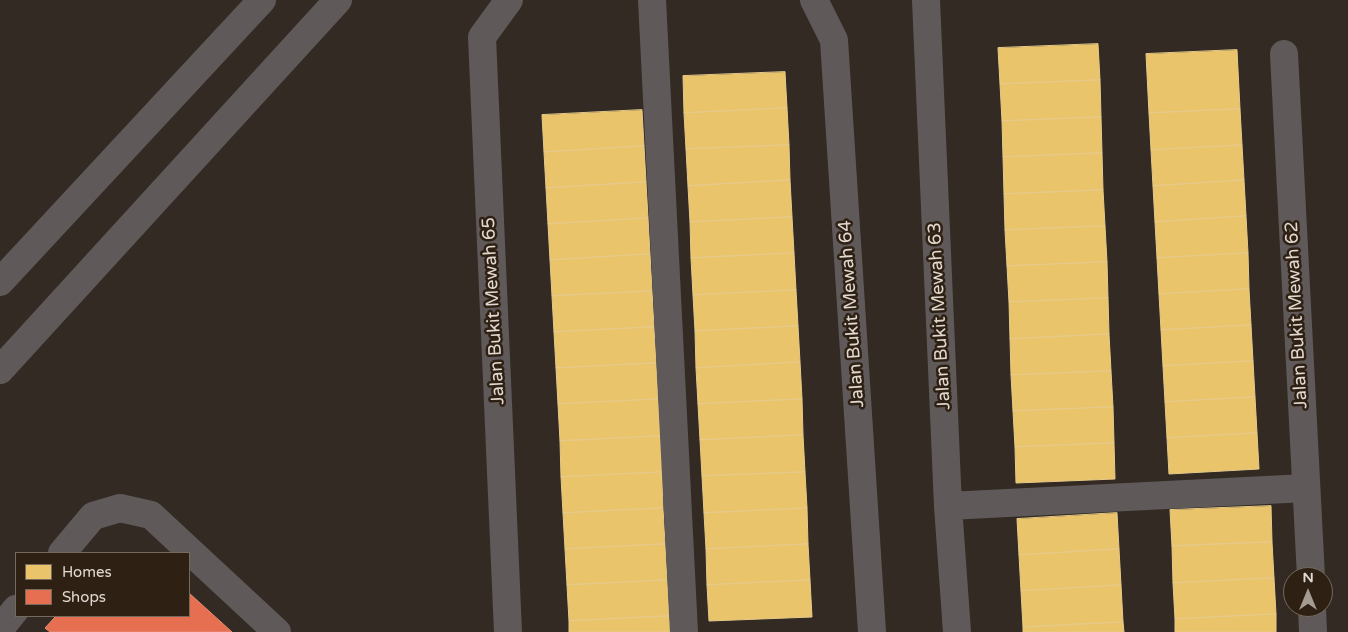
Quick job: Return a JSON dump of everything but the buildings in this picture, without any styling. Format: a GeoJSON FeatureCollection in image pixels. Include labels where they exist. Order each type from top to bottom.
{"type":"FeatureCollection","features":[{"type":"Feature","properties":{"kind":"street"},"geometry":{"type":"LineString","coordinates":[[5,275],[262,0]]}},
{"type":"Feature","properties":{"kind":"street"},"geometry":{"type":"LineString","coordinates":[[0,370],[338,0]]}},
{"type":"Feature","properties":{"kind":"street","name":"Jalan Bukit Mewah 65"},"geometry":{"type":"LineString","coordinates":[[508,632],[482,36],[509,0]]}},
{"type":"Feature","properties":{"kind":"street"},"geometry":{"type":"LineString","coordinates":[[652,0],[684,632]]}},
{"type":"Feature","properties":{"kind":"street","name":"Jalan Bukit Mewah 64"},"geometry":{"type":"LineString","coordinates":[[814,0],[834,40],[872,632]]}},
{"type":"Feature","properties":{"kind":"street","name":"Jalan Bukit Mewah 63"},"geometry":{"type":"LineString","coordinates":[[926,0],[948,506],[957,632]]}},
{"type":"Feature","properties":{"kind":"street","name":"Jalan Bukit Mewah 62"},"geometry":{"type":"LineString","coordinates":[[1284,54],[1310,567]]}},
{"type":"Feature","properties":{"kind":"street"},"geometry":{"type":"LineString","coordinates":[[948,506],[1306,488]]}},
{"type":"Feature","properties":{"kind":"street"},"geometry":{"type":"LineString","coordinates":[[63,552],[93,516],[120,508],[151,515],[188,552]]}},
{"type":"Feature","properties":{"kind":"street"},"geometry":{"type":"LineString","coordinates":[[190,554],[262,627]]}},
{"type":"Feature","properties":{"kind":"street"},"geometry":{"type":"LineString","coordinates":[[0,629],[15,610]]}},
{"type":"Feature","properties":{"kind":"street"},"geometry":{"type":"LineString","coordinates":[[1312,617],[1313,632]]}}]}
